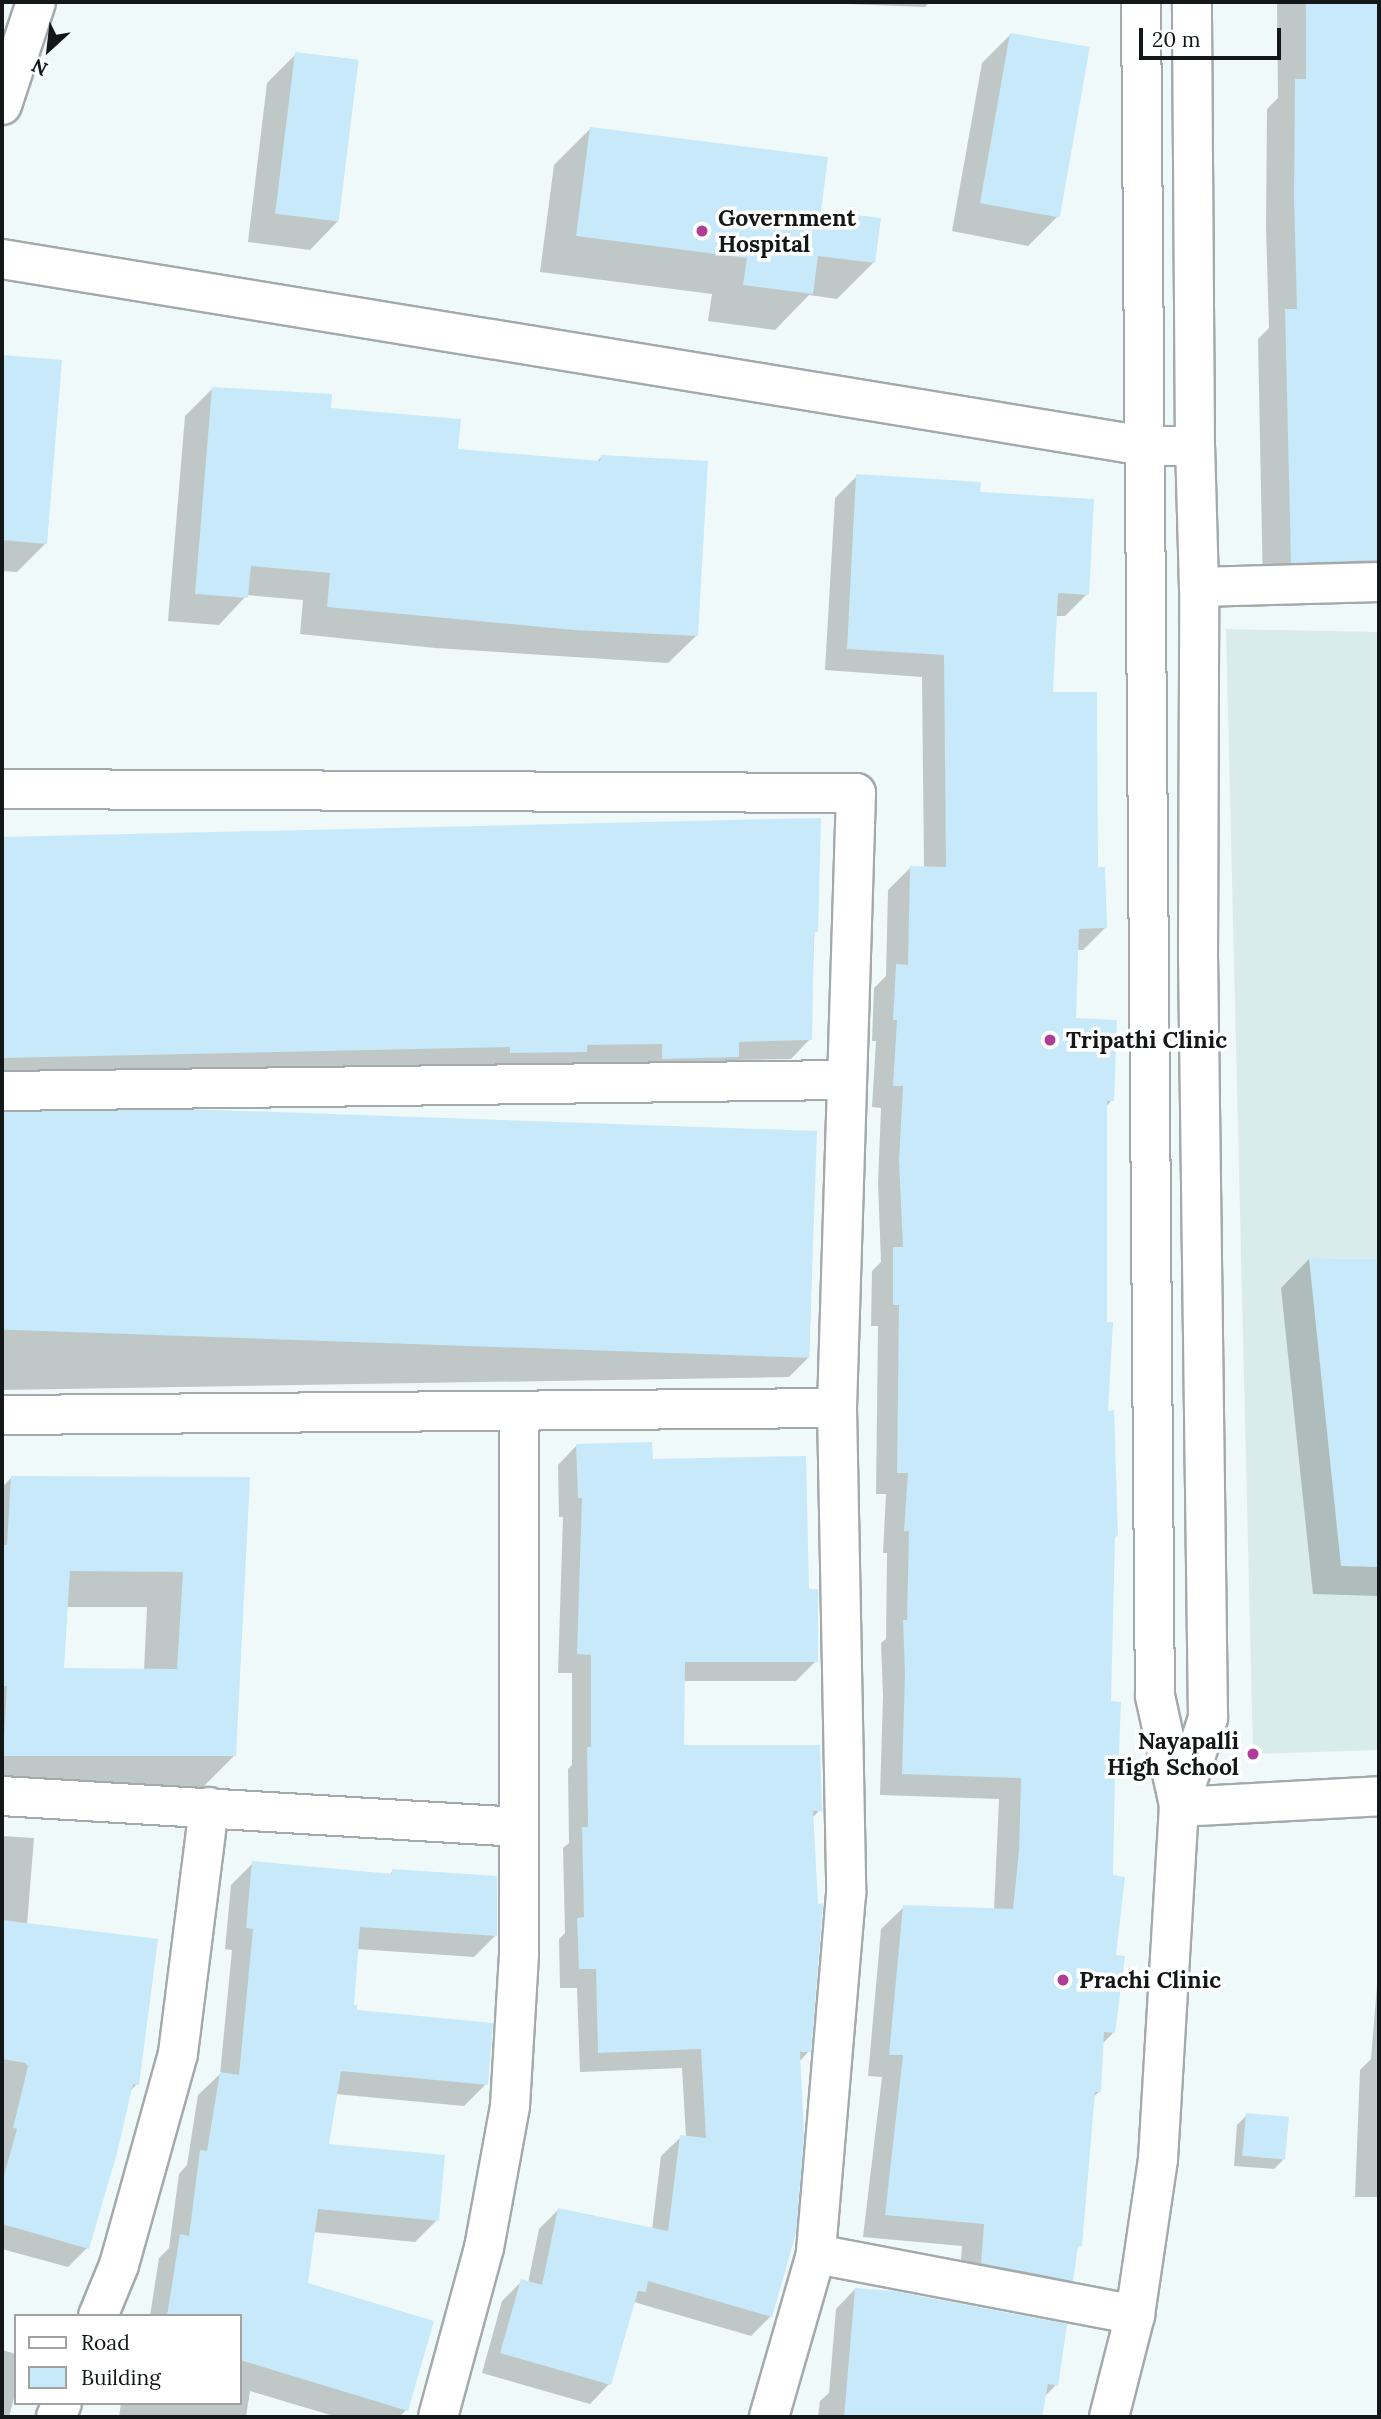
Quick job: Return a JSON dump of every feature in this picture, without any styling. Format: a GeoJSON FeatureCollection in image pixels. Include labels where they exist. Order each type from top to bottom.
{"type":"FeatureCollection","features":[{"type":"Feature","properties":{"kind":"street"},"geometry":{"type":"LineString","coordinates":[[2,105],[36,2]]}},
{"type":"Feature","properties":{"kind":"street"},"geometry":{"type":"LineString","coordinates":[[1141,2],[1155,1696],[1179,1807]]}},
{"type":"Feature","properties":{"kind":"street"},"geometry":{"type":"LineString","coordinates":[[1109,2417],[1135,2315],[1158,2159],[1179,1807],[1208,1717],[1198,958],[1199,587],[1195,446],[1192,2]]}},
{"type":"Feature","properties":{"kind":"street"},"geometry":{"type":"LineString","coordinates":[[2,259],[1145,446],[1195,446]]}},
{"type":"Feature","properties":{"kind":"street"},"geometry":{"type":"LineString","coordinates":[[1199,587],[1379,582]]}},
{"type":"Feature","properties":{"kind":"street"},"geometry":{"type":"LineString","coordinates":[[2,789],[856,793],[837,1408],[846,1894],[816,2254],[769,2417]]}},
{"type":"Feature","properties":{"kind":"street"},"geometry":{"type":"LineString","coordinates":[[2,1091],[847,1080]]}},
{"type":"Feature","properties":{"kind":"street"},"geometry":{"type":"LineString","coordinates":[[2,1415],[837,1408]]}},
{"type":"Feature","properties":{"kind":"street"},"geometry":{"type":"LineString","coordinates":[[438,2417],[484,2248],[510,2106],[519,1953],[519,1411]]}},
{"type":"Feature","properties":{"kind":"street"},"geometry":{"type":"LineString","coordinates":[[2,1796],[519,1827]]}},
{"type":"Feature","properties":{"kind":"street"},"geometry":{"type":"LineString","coordinates":[[1179,1807],[1379,1796]]}},
{"type":"Feature","properties":{"kind":"street"},"geometry":{"type":"LineString","coordinates":[[99,2314],[119,2265],[178,2053],[209,1807]]}},
{"type":"Feature","properties":{"kind":"street"},"geometry":{"type":"LineString","coordinates":[[816,2254],[1135,2315]]}},
{"type":"Feature","properties":{"kind":"shaded area"},"geometry":{"type":"Polygon","coordinates":[[[1226,629],[1379,632],[1379,1259],[1309,1258],[1341,1565],[1379,1567],[1379,1750],[1253,1754],[1226,629]]]}},
{"type":"Feature","properties":{"kind":"building"},"geometry":{"type":"Polygon","coordinates":[[[1306,2],[1379,2],[1379,560],[1291,563],[1285,309],[1297,309],[1295,79],[1306,79],[1306,2]]]}},
{"type":"Feature","properties":{"kind":"building"},"geometry":{"type":"Polygon","coordinates":[[[1010,33],[1090,47],[1060,217],[980,203],[1010,33]]]}},
{"type":"Feature","properties":{"kind":"building"},"geometry":{"type":"Polygon","coordinates":[[[295,52],[359,60],[339,222],[275,214],[295,52]]]}},
{"type":"Feature","properties":{"kind":"building"},"geometry":{"type":"Polygon","coordinates":[[[590,127],[828,157],[821,211],[881,218],[875,263],[818,256],[813,294],[743,285],[747,258],[576,236],[590,127]]]}},
{"type":"Feature","properties":{"kind":"building"},"geometry":{"type":"Polygon","coordinates":[[[2,355],[62,360],[47,544],[2,540],[2,355]]]}},
{"type":"Feature","properties":{"kind":"building"},"geometry":{"type":"Polygon","coordinates":[[[212,387],[332,394],[331,408],[461,419],[458,449],[600,461],[601,455],[708,461],[698,636],[574,630],[327,607],[330,573],[251,566],[248,598],[195,594],[212,387]]]}},
{"type":"Feature","properties":{"kind":"building"},"geometry":{"type":"Polygon","coordinates":[[[856,474],[981,482],[980,492],[1094,499],[1089,595],[1058,593],[1053,692],[1097,692],[1098,867],[1105,867],[1107,928],[1079,929],[1076,1018],[1117,1020],[1114,1101],[1107,1101],[1107,1322],[1113,1322],[1108,1411],[1114,1410],[1118,1536],[1115,1536],[1111,1701],[1121,1702],[1118,1774],[1115,1773],[1113,1875],[1125,1877],[1116,1955],[1125,1956],[1115,2033],[1104,2032],[1101,2092],[1095,2092],[1082,2246],[1078,2246],[1073,2281],[981,2263],[984,2224],[885,2215],[903,2055],[889,2055],[903,1905],[1013,1909],[1019,1851],[1021,1778],[902,1774],[905,1673],[903,1620],[907,1620],[909,1531],[904,1531],[908,1473],[897,1473],[899,1305],[893,1305],[893,1247],[903,1247],[899,1160],[903,1086],[893,1086],[897,1020],[893,1020],[896,964],[908,965],[910,866],[946,867],[944,655],[847,649],[856,474]]]}},
{"type":"Feature","properties":{"kind":"building"},"geometry":{"type":"Polygon","coordinates":[[[821,818],[818,932],[814,932],[812,1040],[739,1042],[739,1057],[662,1059],[662,1044],[587,1045],[587,1052],[510,1053],[510,1047],[2,1058],[2,837],[821,818]]]}},
{"type":"Feature","properties":{"kind":"building"},"geometry":{"type":"Polygon","coordinates":[[[2,1103],[817,1131],[809,1358],[2,1330],[2,1103]]]}},
{"type":"Feature","properties":{"kind":"building"},"geometry":{"type":"Polygon","coordinates":[[[1309,1258],[1379,1259],[1379,1567],[1341,1566],[1309,1258]]]}},
{"type":"Feature","properties":{"kind":"building"},"geometry":{"type":"Polygon","coordinates":[[[652,1442],[653,1459],[806,1456],[809,1589],[818,1589],[818,1662],[685,1662],[684,1745],[820,1745],[822,1811],[813,1811],[818,1904],[823,1903],[811,2052],[800,2052],[804,2135],[796,2233],[772,2317],[648,2281],[646,2292],[638,2291],[611,2385],[500,2353],[521,2279],[542,2285],[558,2208],[668,2231],[680,2135],[706,2138],[701,2049],[598,2053],[596,1969],[579,1969],[577,1918],[584,1917],[582,1827],[588,1827],[587,1747],[591,1747],[591,1655],[577,1654],[582,1498],[578,1498],[576,1444],[652,1442]]]}},
{"type":"Feature","properties":{"kind":"building"},"geometry":{"type":"Polygon","coordinates":[[[11,1476],[250,1477],[236,1756],[3,1756],[7,1686],[2,1686],[2,1545],[7,1545],[11,1476]],[[70,1571],[64,1668],[177,1669],[183,1572],[70,1571]]]}},
{"type":"Feature","properties":{"kind":"building"},"geometry":{"type":"Polygon","coordinates":[[[252,1861],[392,1874],[392,1869],[497,1876],[497,1936],[360,1927],[354,2005],[357,2005],[357,2010],[493,2023],[488,2085],[341,2071],[329,2144],[445,2155],[439,2221],[318,2209],[308,2283],[434,2321],[408,2411],[242,2361],[242,2314],[167,2314],[180,2234],[189,2236],[200,2150],[207,2151],[220,2072],[239,2075],[253,1929],[246,1928],[252,1861]]]}},
{"type":"Feature","properties":{"kind":"building"},"geometry":{"type":"Polygon","coordinates":[[[2,1920],[158,1939],[139,2085],[133,2084],[117,2153],[89,2249],[2,2224],[2,2183],[17,2129],[13,2128],[28,2066],[25,2063],[2,2059],[2,1920]]]}},
{"type":"Feature","properties":{"kind":"building"},"geometry":{"type":"Polygon","coordinates":[[[1246,2113],[1289,2117],[1285,2160],[1242,2156],[1246,2113]]]}},
{"type":"Feature","properties":{"kind":"building"},"geometry":{"type":"Polygon","coordinates":[[[855,2288],[893,2291],[1067,2324],[1058,2386],[1048,2384],[1042,2417],[844,2417],[855,2288]]]}},
{"type":"Feature","properties":{"kind":"place","name":"Government Hospital"},"geometry":{"type":"Point","coordinates":[702,231]}},
{"type":"Feature","properties":{"kind":"place","name":"Tripathi Clinic"},"geometry":{"type":"Point","coordinates":[1050,1040]}},
{"type":"Feature","properties":{"kind":"place","name":"Nayapalli High School"},"geometry":{"type":"Point","coordinates":[1253,1754]}},
{"type":"Feature","properties":{"kind":"place","name":"Prachi Clinic"},"geometry":{"type":"Point","coordinates":[1063,1980]}}]}
